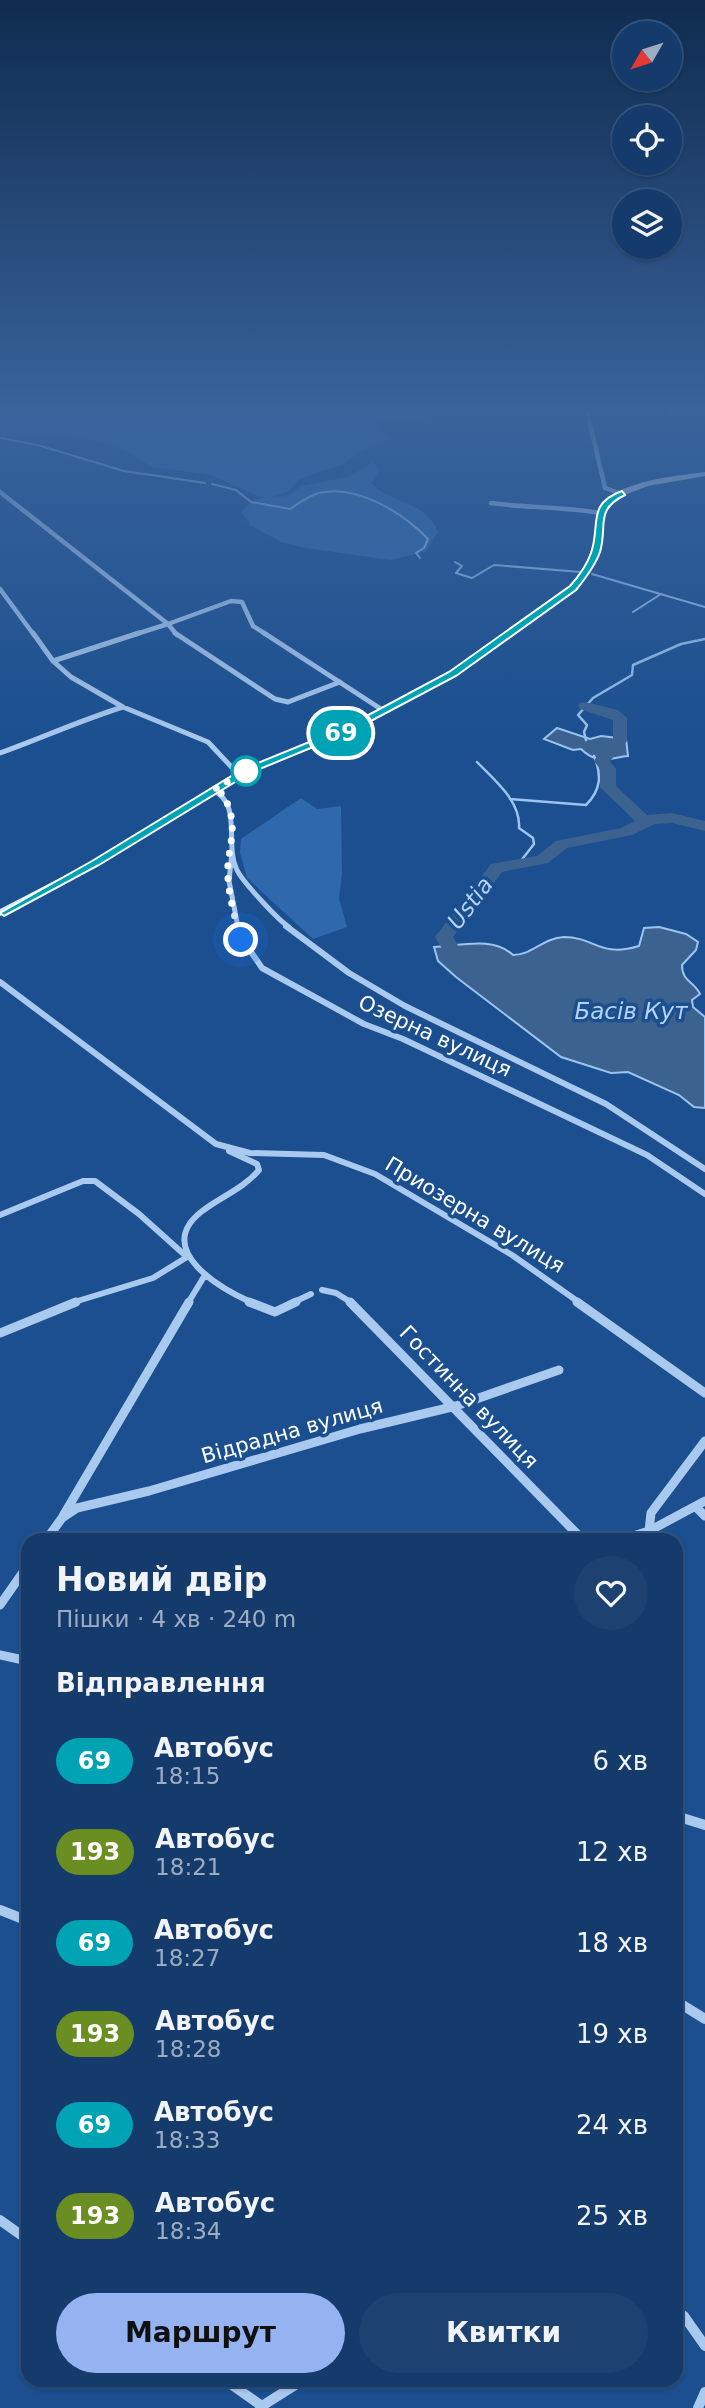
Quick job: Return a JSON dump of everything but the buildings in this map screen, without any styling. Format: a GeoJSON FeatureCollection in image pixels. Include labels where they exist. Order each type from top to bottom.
{"type":"FeatureCollection","features":[{"type":"Feature","properties":{"kind":"main road"},"geometry":{"type":"LineString","coordinates":[[0,913],[96,863],[239,775],[330,738],[453,674],[573,588],[596,552],[599,519]]}},
{"type":"Feature","properties":{"kind":"street"},"geometry":{"type":"LineString","coordinates":[[35,519],[168,624],[179,638],[275,699],[288,702],[340,681]]}},
{"type":"Feature","properties":{"kind":"street"},"geometry":{"type":"LineString","coordinates":[[0,589],[53,661],[71,677],[123,707],[208,742],[220,750],[230,771],[239,775]]}},
{"type":"Feature","properties":{"kind":"street"},"geometry":{"type":"LineString","coordinates":[[53,661],[231,601],[242,602],[253,626],[384,711]]}},
{"type":"Feature","properties":{"kind":"street"},"geometry":{"type":"LineString","coordinates":[[0,753],[54,734],[72,723],[123,707]]}},
{"type":"Feature","properties":{"kind":"street","name":"Озерна вулиця"},"geometry":{"type":"LineString","coordinates":[[213,790],[223,794],[231,813],[232,851],[228,863],[233,912],[241,940],[262,968],[364,1024],[403,1039],[647,1155],[705,1194]]}},
{"type":"Feature","properties":{"kind":"street"},"geometry":{"type":"LineString","coordinates":[[232,851],[237,872],[263,903],[284,923],[349,973],[405,1006],[606,1104],[705,1169]]}},
{"type":"Feature","properties":{"kind":"street","name":"Приозерна вулиця"},"geometry":{"type":"LineString","coordinates":[[0,982],[216,1144],[250,1153],[324,1155],[375,1174],[523,1262],[705,1393]]}},
{"type":"Feature","properties":{"kind":"street"},"geometry":{"type":"LineString","coordinates":[[187,1258],[184,1247],[188,1226],[212,1204],[246,1183],[260,1167],[216,1144]]}},
{"type":"Feature","properties":{"kind":"street"},"geometry":{"type":"LineString","coordinates":[[0,1216],[83,1181],[95,1181],[139,1214],[205,1275],[250,1303],[275,1312],[311,1294]]}},
{"type":"Feature","properties":{"kind":"street"},"geometry":{"type":"LineString","coordinates":[[0,1333],[85,1298],[156,1277],[177,1268],[187,1258]]}},
{"type":"Feature","properties":{"kind":"street"},"geometry":{"type":"LineString","coordinates":[[62,1518],[205,1275]]}},
{"type":"Feature","properties":{"kind":"street","name":"Гостинна вулиця"},"geometry":{"type":"LineString","coordinates":[[322,1290],[330,1290],[340,1295],[372,1322],[576,1533]]}},
{"type":"Feature","properties":{"kind":"street","name":"Відрадна вулиця"},"geometry":{"type":"LineString","coordinates":[[51,1533],[62,1518],[76,1508],[149,1491],[360,1429],[456,1406],[559,1370]]}},
{"type":"Feature","properties":{"kind":"street"},"geometry":{"type":"LineString","coordinates":[[649,1531],[651,1513],[705,1441]]}},
{"type":"Feature","properties":{"kind":"street"},"geometry":{"type":"LineString","coordinates":[[643,1533],[705,1501]]}},
{"type":"Feature","properties":{"kind":"street"},"geometry":{"type":"LineString","coordinates":[[696,1507],[705,1516]]}},
{"type":"Feature","properties":{"kind":"street"},"geometry":{"type":"LineString","coordinates":[[0,1605],[21,1575]]}},
{"type":"Feature","properties":{"kind":"street"},"geometry":{"type":"LineString","coordinates":[[0,1655],[21,1660]]}},
{"type":"Feature","properties":{"kind":"street"},"geometry":{"type":"LineString","coordinates":[[683,1818],[705,1825]]}},
{"type":"Feature","properties":{"kind":"street"},"geometry":{"type":"LineString","coordinates":[[0,1910],[21,1918]]}},
{"type":"Feature","properties":{"kind":"street"},"geometry":{"type":"LineString","coordinates":[[683,2005],[705,2019]]}},
{"type":"Feature","properties":{"kind":"street"},"geometry":{"type":"LineString","coordinates":[[0,2220],[21,2235]]}},
{"type":"Feature","properties":{"kind":"street"},"geometry":{"type":"LineString","coordinates":[[683,2315],[705,2346]]}},
{"type":"Feature","properties":{"kind":"street"},"geometry":{"type":"LineString","coordinates":[[235,2387],[261,2407],[292,2387]]}},
{"type":"Feature","properties":{"kind":"street"},"geometry":{"type":"LineString","coordinates":[[698,2408],[705,2392]]}},
{"type":"Feature","properties":{"kind":"shaded area"},"geometry":{"type":"Polygon","coordinates":[[[246,519],[430,519],[438,532],[425,552],[390,560],[281,542],[250,525],[246,519]]]}},
{"type":"Feature","properties":{"kind":"shaded area"},"geometry":{"type":"Polygon","coordinates":[[[301,798],[317,809],[341,806],[342,874],[339,899],[347,927],[313,939],[247,878],[240,853],[241,839],[301,798]]]}},
{"type":"Feature","properties":{"kind":"water"},"geometry":{"type":"Polygon","coordinates":[[[557,728],[590,739],[601,736],[626,739],[628,756],[598,759],[581,749],[573,750],[544,739],[557,728]]]}},
{"type":"Feature","properties":{"kind":"water","name":"Басів Кут"},"geometry":{"type":"Polygon","coordinates":[[[659,927],[686,934],[698,942],[696,950],[682,965],[684,975],[700,994],[692,1000],[693,1007],[705,1017],[705,1108],[694,1107],[679,1095],[628,1072],[611,1073],[561,1057],[456,977],[438,961],[434,947],[486,944],[505,949],[513,955],[564,937],[615,950],[639,946],[644,928],[659,927]]]}},
{"type":"Feature","properties":{"kind":"waterway"},"geometry":{"type":"LineString","coordinates":[[405,519],[428,539],[424,548],[416,553],[420,558]]}},
{"type":"Feature","properties":{"kind":"waterway"},"geometry":{"type":"LineString","coordinates":[[455,562],[462,566],[456,573],[472,578],[494,565],[581,572]]}},
{"type":"Feature","properties":{"kind":"waterway"},"geometry":{"type":"LineString","coordinates":[[592,574],[661,594]]}},
{"type":"Feature","properties":{"kind":"waterway"},"geometry":{"type":"LineString","coordinates":[[633,612],[661,594]]}},
{"type":"Feature","properties":{"kind":"waterway"},"geometry":{"type":"LineString","coordinates":[[661,594],[705,607]]}},
{"type":"Feature","properties":{"kind":"waterway"},"geometry":{"type":"LineString","coordinates":[[586,740],[584,732],[587,725],[578,715],[593,698],[632,675],[633,665],[681,644],[705,639]]}},
{"type":"Feature","properties":{"kind":"waterway"},"geometry":{"type":"LineString","coordinates":[[585,706],[613,713],[620,718],[621,737],[602,761],[608,769],[608,787],[645,822]]}},
{"type":"Feature","properties":{"kind":"waterway"},"geometry":{"type":"LineString","coordinates":[[510,799],[586,805],[595,794],[599,782],[594,756]]}},
{"type":"Feature","properties":{"kind":"waterway"},"geometry":{"type":"LineString","coordinates":[[477,762],[510,799]]}},
{"type":"Feature","properties":{"kind":"waterway"},"geometry":{"type":"LineString","coordinates":[[510,799],[516,809],[519,828],[533,838],[534,844],[520,862]]}},
{"type":"Feature","properties":{"kind":"waterway","name":"Ustia"},"geometry":{"type":"LineString","coordinates":[[463,969],[444,937],[497,868],[542,860],[562,844],[626,832],[652,819],[672,818],[705,826]]}},
{"type":"Feature","properties":{"kind":"bus line","name":"69"},"geometry":{"type":"LineString","coordinates":[[0,913],[96,863],[246,771],[330,738],[453,674],[573,588],[591,564],[596,552],[600,519]]}},
{"type":"Feature","properties":{"kind":"route"},"geometry":{"type":"LineString","coordinates":[[241,940],[233,912],[229,878],[228,863],[234,836],[231,813],[223,794],[213,790],[246,771]]}}]}
